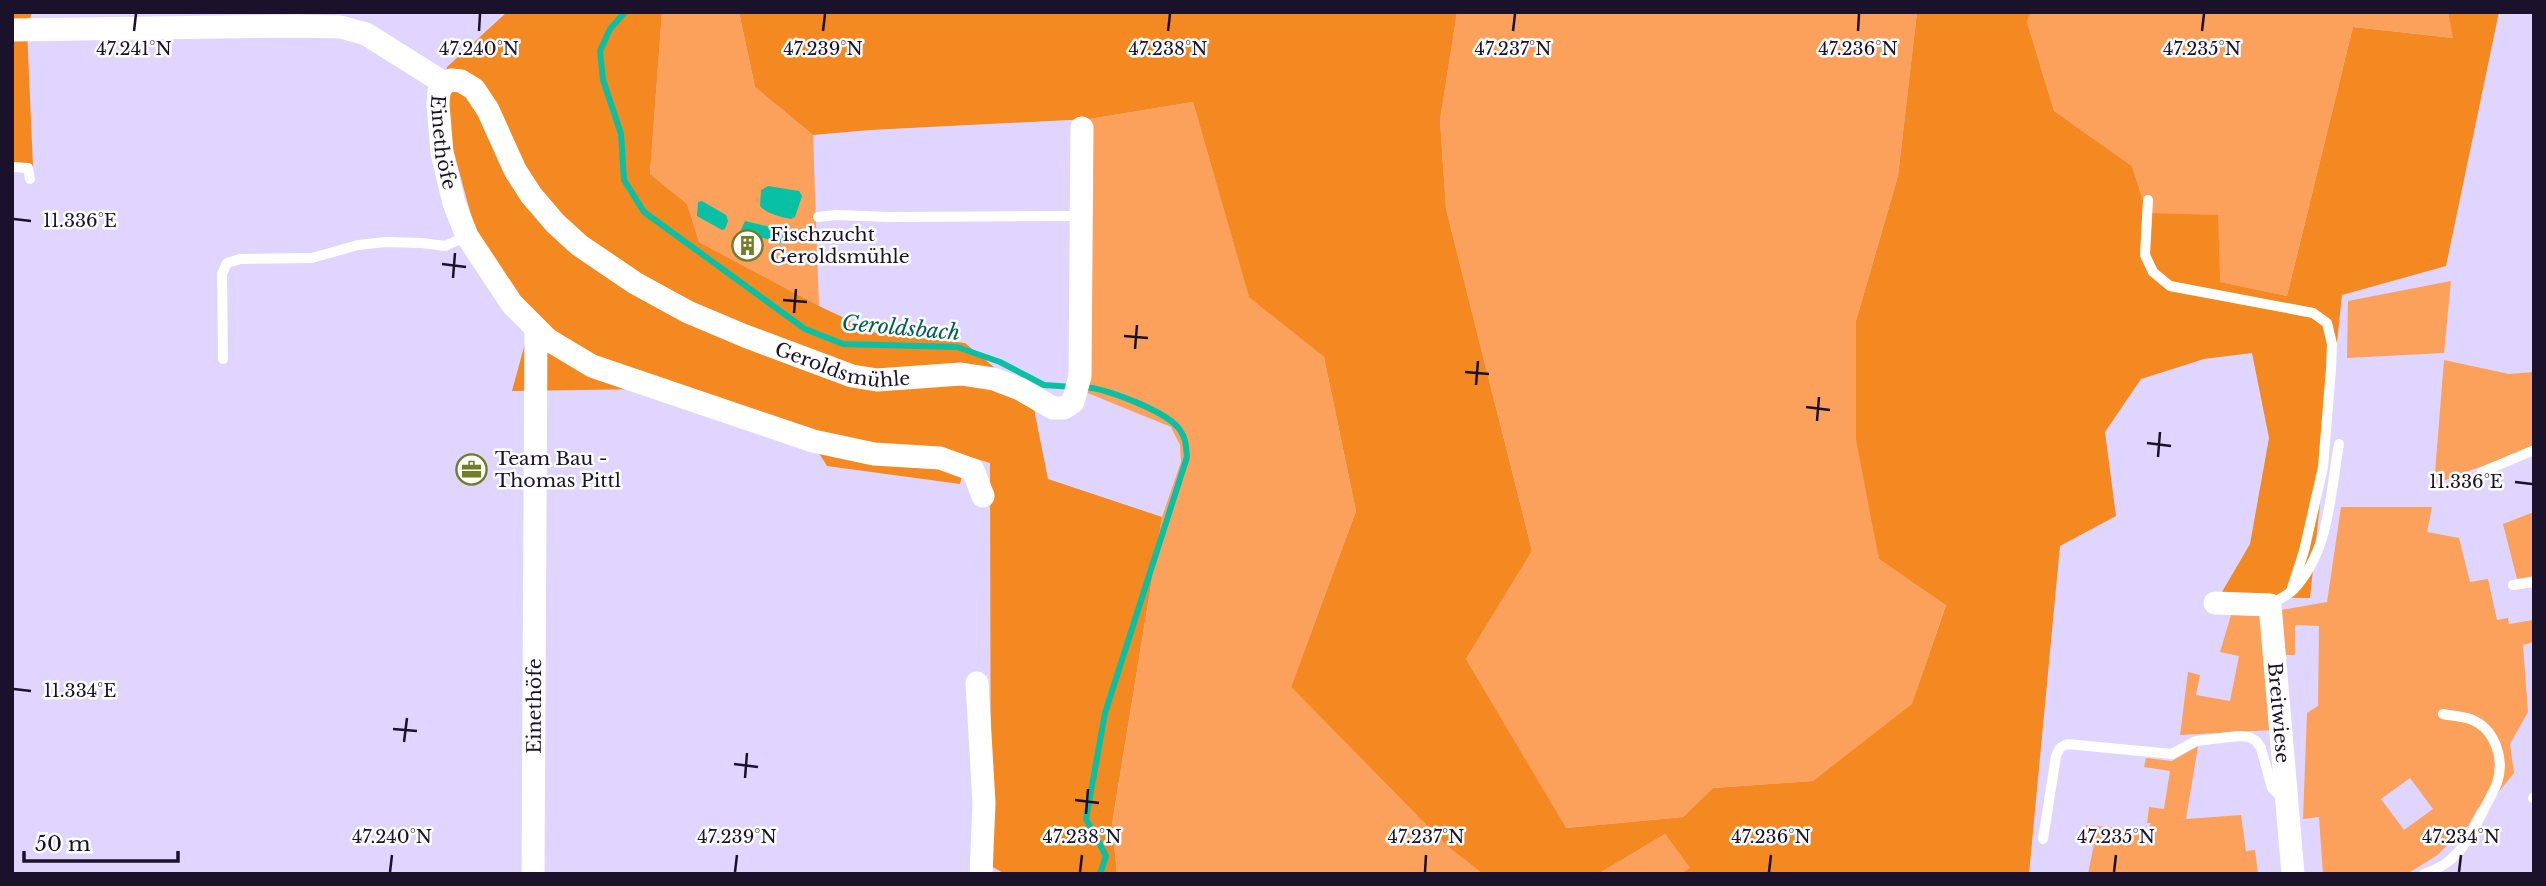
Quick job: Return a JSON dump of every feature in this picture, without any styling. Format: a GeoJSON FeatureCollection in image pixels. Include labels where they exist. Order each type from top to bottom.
{"type":"FeatureCollection","features":[{"type":"Feature","properties":{"kind":"street","name":"Einethöfe"},"geometry":{"type":"LineString","coordinates":[[12,30],[341,27],[366,34],[444,83],[439,92],[438,104],[442,153],[454,203],[467,236],[512,304],[547,339],[592,366],[813,441],[874,454],[940,458],[973,470],[983,496]]}},
{"type":"Feature","properties":{"kind":"street","name":"Geroldsmühle"},"geometry":{"type":"LineString","coordinates":[[444,83],[451,80],[461,81],[474,89],[488,110],[515,170],[531,195],[555,223],[579,245],[688,312],[852,376],[877,380],[961,374],[994,379],[1020,389],[1053,408],[1064,408],[1073,402],[1080,376],[1082,128]]}},
{"type":"Feature","properties":{"kind":"street","name":"Einethöfe"},"geometry":{"type":"LineString","coordinates":[[533,874],[536,328]]}},
{"type":"Feature","properties":{"kind":"street"},"geometry":{"type":"LineString","coordinates":[[2215,603],[2270,605]]}},
{"type":"Feature","properties":{"kind":"street","name":"Breitwiese"},"geometry":{"type":"LineString","coordinates":[[2270,605],[2293,874]]}},
{"type":"Feature","properties":{"kind":"street"},"geometry":{"type":"LineString","coordinates":[[977,683],[984,803],[981,874]]}},
{"type":"Feature","properties":{"kind":"lane"},"geometry":{"type":"LineString","coordinates":[[12,167],[28,168],[30,179]]}},
{"type":"Feature","properties":{"kind":"lane"},"geometry":{"type":"LineString","coordinates":[[2148,200],[2146,255],[2153,272],[2171,286],[2313,313],[2327,323],[2332,344],[2323,467],[2304,551],[2291,591]]}},
{"type":"Feature","properties":{"kind":"lane"},"geometry":{"type":"LineString","coordinates":[[818,217],[1081,216]]}},
{"type":"Feature","properties":{"kind":"lane"},"geometry":{"type":"LineString","coordinates":[[223,359],[222,274],[227,263],[240,260],[313,258],[358,245],[386,242],[445,246],[467,236]]}},
{"type":"Feature","properties":{"kind":"lane"},"geometry":{"type":"LineString","coordinates":[[2270,605],[2291,591],[2311,566],[2325,533],[2339,444]]}},
{"type":"Feature","properties":{"kind":"lane"},"geometry":{"type":"LineString","coordinates":[[2482,472],[2534,450]]}},
{"type":"Feature","properties":{"kind":"lane"},"geometry":{"type":"LineString","coordinates":[[2514,585],[2534,582]]}},
{"type":"Feature","properties":{"kind":"lane"},"geometry":{"type":"LineString","coordinates":[[2424,874],[2453,860],[2471,834],[2499,775],[2496,744],[2484,728],[2469,719],[2443,714]]}},
{"type":"Feature","properties":{"kind":"lane"},"geometry":{"type":"LineString","coordinates":[[2043,839],[2056,756],[2060,748],[2067,744],[2172,754],[2196,741],[2249,737],[2261,748],[2273,788],[2278,794],[2286,795]]}},
{"type":"Feature","properties":{"kind":"shaded area"},"geometry":{"type":"Polygon","coordinates":[[[12,12],[32,12],[27,29],[33,167],[12,166],[12,12]]]}},
{"type":"Feature","properties":{"kind":"shaded area"},"geometry":{"type":"Polygon","coordinates":[[[507,12],[662,12],[650,174],[687,204],[699,242],[876,333],[965,343],[1032,399],[1048,479],[1162,517],[1112,824],[1117,874],[1005,874],[991,866],[990,463],[967,456],[960,484],[827,466],[817,450],[647,389],[512,391],[529,329],[475,230],[442,108],[447,67],[507,12]]]}},
{"type":"Feature","properties":{"kind":"shaded area"},"geometry":{"type":"Polygon","coordinates":[[[662,12],[739,12],[755,87],[813,135],[819,306],[699,242],[687,204],[650,174],[662,12]]]}},
{"type":"Feature","properties":{"kind":"shaded area"},"geometry":{"type":"Polygon","coordinates":[[[739,12],[1457,12],[1440,120],[1446,209],[1532,551],[1466,659],[1566,828],[1683,817],[1713,788],[1813,781],[1912,704],[1946,605],[1879,559],[1856,440],[1856,321],[1898,176],[1917,12],[2031,12],[2027,22],[2054,111],[2132,166],[2147,213],[2218,215],[2220,282],[2287,296],[2353,27],[2453,38],[2448,12],[2499,12],[2446,266],[2342,295],[2310,598],[2219,597],[2250,544],[2269,438],[2252,353],[2204,359],[2141,379],[2105,432],[2116,516],[2060,546],[2029,874],[1681,874],[1690,868],[1665,834],[1598,874],[1483,874],[1447,846],[1291,687],[1356,511],[1324,357],[1249,297],[1193,102],[1089,119],[813,135],[755,87],[739,12]]]}},
{"type":"Feature","properties":{"kind":"shaded area"},"geometry":{"type":"Polygon","coordinates":[[[1457,12],[1917,12],[1898,176],[1856,321],[1879,559],[1946,604],[1912,705],[1813,781],[1713,788],[1683,817],[1565,828],[1466,659],[1532,551],[1446,209],[1440,120],[1457,12]]]}},
{"type":"Feature","properties":{"kind":"shaded area"},"geometry":{"type":"Polygon","coordinates":[[[2031,12],[2448,12],[2454,38],[2353,27],[2287,296],[2219,282],[2147,213],[2132,166],[2054,111],[2027,22],[2031,12]]]}},
{"type":"Feature","properties":{"kind":"shaded area"},"geometry":{"type":"Polygon","coordinates":[[[1193,102],[1249,296],[1324,357],[1356,511],[1291,687],[1447,846],[1483,874],[1117,874],[1112,825],[1162,517],[1181,462],[1180,445],[1171,427],[1085,392],[1089,119],[1193,102]]]}},
{"type":"Feature","properties":{"kind":"shaded area"},"geometry":{"type":"Polygon","coordinates":[[[768,186],[799,191],[802,196],[795,217],[791,219],[779,216],[760,206],[761,190],[768,186]]]}},
{"type":"Feature","properties":{"kind":"shaded area"},"geometry":{"type":"Polygon","coordinates":[[[702,201],[726,215],[728,221],[725,229],[722,230],[697,216],[698,202],[702,201]]]}},
{"type":"Feature","properties":{"kind":"shaded area"},"geometry":{"type":"Polygon","coordinates":[[[745,221],[787,231],[785,244],[740,232],[745,221]]]}},
{"type":"Feature","properties":{"kind":"shaded area"},"geometry":{"type":"Polygon","coordinates":[[[2451,281],[2444,353],[2347,358],[2348,301],[2451,281]]]}},
{"type":"Feature","properties":{"kind":"shaded area"},"geometry":{"type":"Polygon","coordinates":[[[2444,360],[2509,374],[2534,372],[2534,446],[2434,485],[2444,360]]]}},
{"type":"Feature","properties":{"kind":"shaded area"},"geometry":{"type":"Polygon","coordinates":[[[2341,507],[2432,507],[2427,532],[2459,538],[2470,582],[2488,579],[2497,620],[2508,618],[2509,624],[2534,620],[2534,642],[2523,645],[2528,712],[2510,744],[2514,773],[2493,799],[2478,808],[2468,826],[2436,856],[2410,872],[2323,874],[2319,817],[2303,819],[2307,713],[2318,706],[2319,626],[2295,625],[2295,655],[2285,655],[2281,610],[2327,602],[2341,507]],[[2410,778],[2381,799],[2404,830],[2433,809],[2410,778]]]}},
{"type":"Feature","properties":{"kind":"shaded area"},"geometry":{"type":"Polygon","coordinates":[[[2534,512],[2534,576],[2517,579],[2503,524],[2534,512]]]}},
{"type":"Feature","properties":{"kind":"shaded area"},"geometry":{"type":"Polygon","coordinates":[[[2232,612],[2258,613],[2262,617],[2273,730],[2180,735],[2188,672],[2200,675],[2196,695],[2230,701],[2239,656],[2220,652],[2232,612]]]}},
{"type":"Feature","properties":{"kind":"shaded area"},"geometry":{"type":"Polygon","coordinates":[[[2198,746],[2186,819],[2241,815],[2246,851],[2255,850],[2258,874],[2088,874],[2095,839],[2084,835],[2086,825],[2148,831],[2151,823],[2147,823],[2149,807],[2164,809],[2170,771],[2144,767],[2146,758],[2172,761],[2198,746]]]}},
{"type":"Feature","properties":{"kind":"shaded area"},"geometry":{"type":"Polygon","coordinates":[[[1665,834],[1691,869],[1681,874],[1598,874],[1665,834]]]}},
{"type":"Feature","properties":{"kind":"waterway","name":"Geroldsbach"},"geometry":{"type":"LineString","coordinates":[[625,12],[610,29],[600,51],[603,80],[621,134],[624,180],[644,212],[805,329],[843,344],[957,347],[1000,362],[1044,385],[1073,387]]}},
{"type":"Feature","properties":{"kind":"waterway","name":"Geroldsbach"},"geometry":{"type":"LineString","coordinates":[[1084,387],[1121,396],[1163,416],[1182,433],[1187,457],[1105,713],[1086,819],[1106,856],[1100,874]]}},
{"type":"Feature","properties":{"kind":"place","name":"Fischzucht Geroldsmühle"},"geometry":{"type":"Point","coordinates":[747,245]}},
{"type":"Feature","properties":{"kind":"place","name":"Team Bau - Thomas Pittl"},"geometry":{"type":"Point","coordinates":[472,469]}}]}
